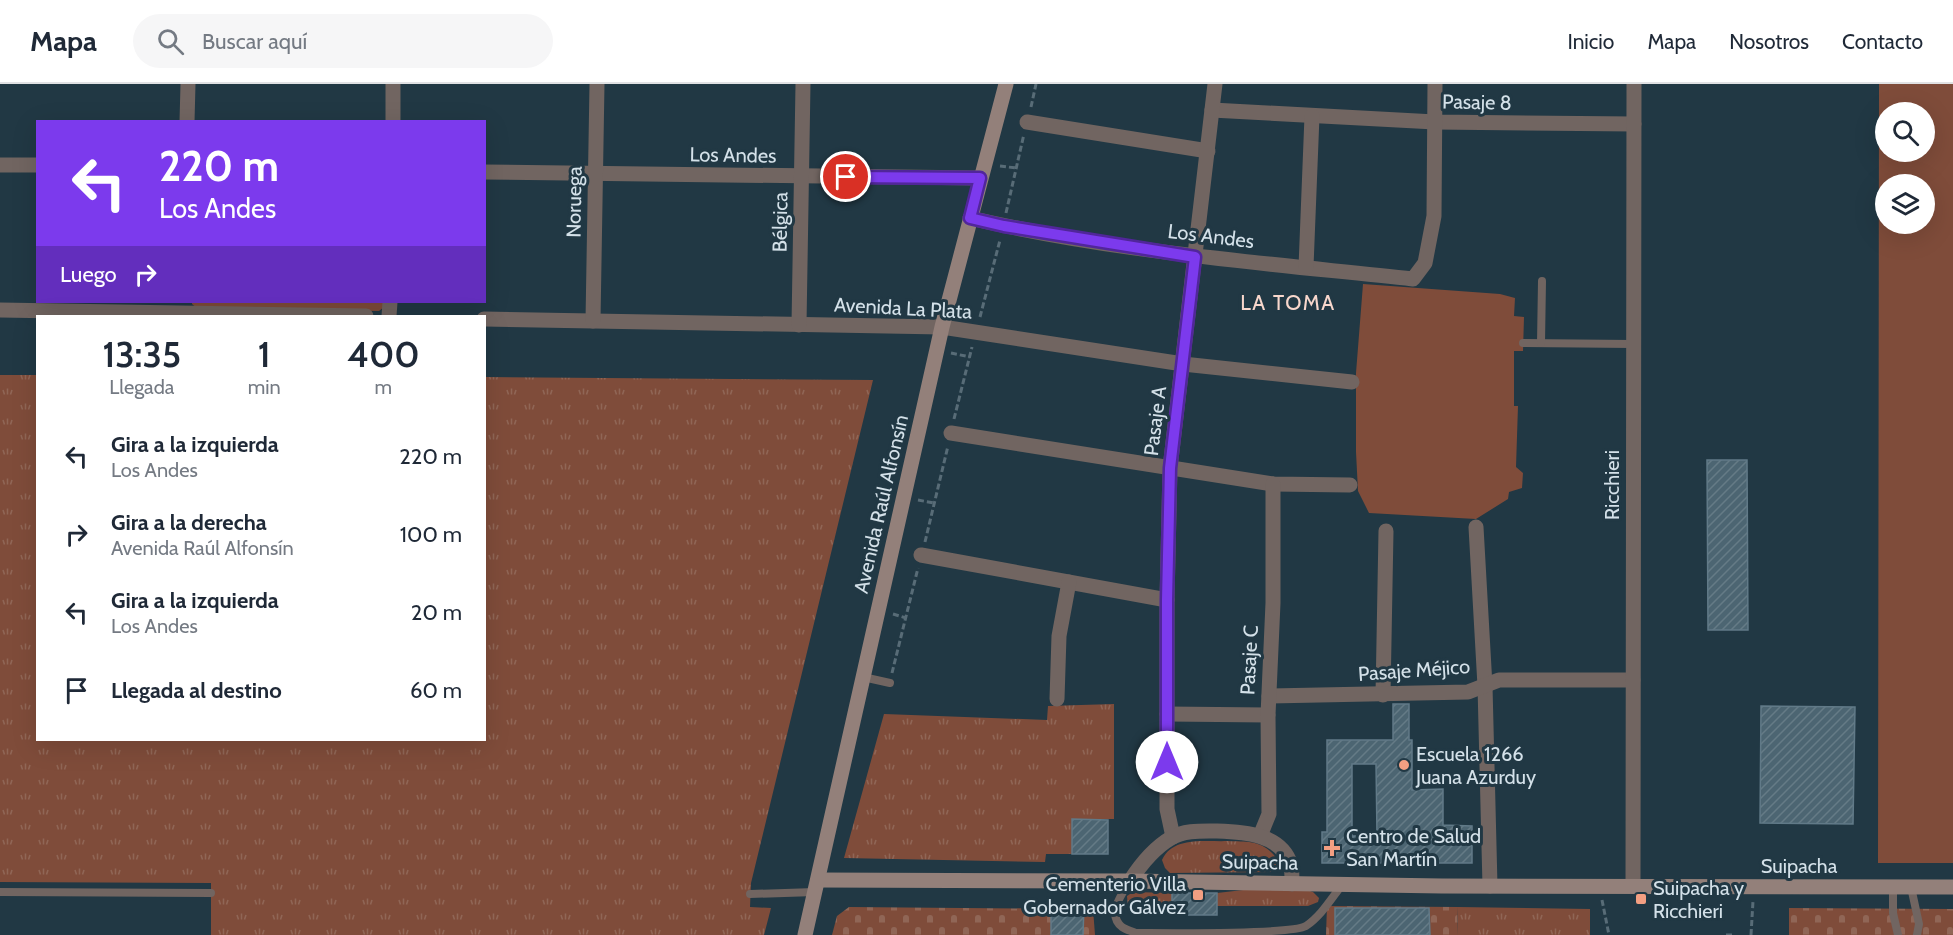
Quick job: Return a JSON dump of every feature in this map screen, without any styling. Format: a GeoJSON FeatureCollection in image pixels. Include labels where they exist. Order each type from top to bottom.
{"type":"FeatureCollection","features":[{"type":"Feature","properties":{"kind":"street"},"geometry":{"type":"LineString","coordinates":[[187,120],[188,84]]}},
{"type":"Feature","properties":{"kind":"street"},"geometry":{"type":"LineString","coordinates":[[393,84],[393,120]]}},
{"type":"Feature","properties":{"kind":"street","name":"Noruega"},"geometry":{"type":"LineString","coordinates":[[593,321],[597,84]]}},
{"type":"Feature","properties":{"kind":"street","name":"Bélgica"},"geometry":{"type":"LineString","coordinates":[[799,325],[803,84]]}},
{"type":"Feature","properties":{"kind":"street","name":"Avenida Raúl Alfonsín"},"geometry":{"type":"LineString","coordinates":[[804,935],[942,327],[1006,84]]}},
{"type":"Feature","properties":{"kind":"street","name":"Pasaje A"},"geometry":{"type":"LineString","coordinates":[[1173,837],[1167,809],[1167,600],[1170,468],[1215,84]]}},
{"type":"Feature","properties":{"kind":"street"},"geometry":{"type":"LineString","coordinates":[[1435,84],[1435,122]]}},
{"type":"Feature","properties":{"kind":"street","name":"Ricchieri"},"geometry":{"type":"LineString","coordinates":[[1633,886],[1634,84]]}},
{"type":"Feature","properties":{"kind":"street","name":"Pasaje 8"},"geometry":{"type":"LineString","coordinates":[[1212,110],[1435,122],[1634,124]]}},
{"type":"Feature","properties":{"kind":"street"},"geometry":{"type":"LineString","coordinates":[[1306,267],[1312,116]]}},
{"type":"Feature","properties":{"kind":"street"},"geometry":{"type":"LineString","coordinates":[[1027,122],[1208,151]]}},
{"type":"Feature","properties":{"kind":"street","name":"Los Andes"},"geometry":{"type":"LineString","coordinates":[[970,218],[1004,226],[1195,257],[1413,279],[1425,263],[1434,216],[1435,122]]}},
{"type":"Feature","properties":{"kind":"street"},"geometry":{"type":"LineString","coordinates":[[0,165],[36,165]]}},
{"type":"Feature","properties":{"kind":"street","name":"Los Andes"},"geometry":{"type":"LineString","coordinates":[[486,172],[980,178]]}},
{"type":"Feature","properties":{"kind":"street"},"geometry":{"type":"LineString","coordinates":[[0,310],[186,307],[346,315]]}},
{"type":"Feature","properties":{"kind":"street","name":"Avenida La Plata"},"geometry":{"type":"LineString","coordinates":[[486,319],[942,327],[1183,364],[1352,382]]}},
{"type":"Feature","properties":{"kind":"street"},"geometry":{"type":"LineString","coordinates":[[951,433],[1273,484],[1350,485]]}},
{"type":"Feature","properties":{"kind":"street","name":"Pasaje C"},"geometry":{"type":"LineString","coordinates":[[1260,836],[1269,814],[1268,715],[1273,603],[1273,484]]}},
{"type":"Feature","properties":{"kind":"street"},"geometry":{"type":"LineString","coordinates":[[1476,527],[1485,686],[1490,886]]}},
{"type":"Feature","properties":{"kind":"street"},"geometry":{"type":"LineString","coordinates":[[1383,695],[1386,531]]}},
{"type":"Feature","properties":{"kind":"street"},"geometry":{"type":"LineString","coordinates":[[921,555],[1167,600]]}},
{"type":"Feature","properties":{"kind":"street"},"geometry":{"type":"LineString","coordinates":[[1057,699],[1059,636],[1069,582]]}},
{"type":"Feature","properties":{"kind":"street","name":"Pasaje Méjico"},"geometry":{"type":"LineString","coordinates":[[1269,696],[1468,692],[1498,680],[1633,680]]}},
{"type":"Feature","properties":{"kind":"street"},"geometry":{"type":"LineString","coordinates":[[1167,714],[1268,715]]}},
{"type":"Feature","properties":{"kind":"street"},"geometry":{"type":"LineString","coordinates":[[1130,881],[1146,859],[1173,837],[1196,831],[1243,832],[1272,842],[1291,865],[1292,884]]}},
{"type":"Feature","properties":{"kind":"street","name":"Suipacha"},"geometry":{"type":"LineString","coordinates":[[816,886],[1130,881],[1342,885],[1953,887]]}},
{"type":"Feature","properties":{"kind":"lane"},"geometry":{"type":"LineString","coordinates":[[1540,343],[1542,281]]}},
{"type":"Feature","properties":{"kind":"lane"},"geometry":{"type":"LineString","coordinates":[[1524,343],[1634,344]]}},
{"type":"Feature","properties":{"kind":"lane"},"geometry":{"type":"LineString","coordinates":[[863,677],[890,683]]}},
{"type":"Feature","properties":{"kind":"lane"},"geometry":{"type":"LineString","coordinates":[[1130,881],[1117,901],[1115,914],[1121,926],[1137,933],[1272,931],[1304,927],[1321,912],[1342,885]]}},
{"type":"Feature","properties":{"kind":"lane"},"geometry":{"type":"LineString","coordinates":[[750,894],[816,886]]}},
{"type":"Feature","properties":{"kind":"lane"},"geometry":{"type":"LineString","coordinates":[[1911,886],[1919,924],[1917,935]]}},
{"type":"Feature","properties":{"kind":"lane"},"geometry":{"type":"LineString","coordinates":[[1893,887],[1893,913],[1898,935]]}},
{"type":"Feature","properties":{"kind":"lane"},"geometry":{"type":"LineString","coordinates":[[0,892],[211,893]]}},
{"type":"Feature","properties":{"kind":"path"},"geometry":{"type":"LineString","coordinates":[[890,683],[1004,226],[1036,84]]}},
{"type":"Feature","properties":{"kind":"path"},"geometry":{"type":"LineString","coordinates":[[937,350],[970,357]]}},
{"type":"Feature","properties":{"kind":"path"},"geometry":{"type":"LineString","coordinates":[[1599,886],[1609,935]]}},
{"type":"Feature","properties":{"kind":"path"},"geometry":{"type":"LineString","coordinates":[[1751,935],[1754,886]]}},
{"type":"Feature","properties":{"kind":"path"},"geometry":{"type":"LineString","coordinates":[[1726,935],[1732,935]]}},
{"type":"Feature","properties":{"kind":"green space"},"geometry":{"type":"Polygon","coordinates":[[[1879,84],[1953,84],[1953,863],[1878,863],[1879,234],[1935,234],[1935,174],[1879,174],[1879,162],[1935,162],[1935,102],[1879,102],[1879,84]]]}},
{"type":"Feature","properties":{"kind":"green space"},"geometry":{"type":"Polygon","coordinates":[[[1363,284],[1500,294],[1515,298],[1514,316],[1524,317],[1523,351],[1514,351],[1514,406],[1518,406],[1516,467],[1523,473],[1522,488],[1509,492],[1508,499],[1476,519],[1369,513],[1358,491],[1356,373],[1363,284]]]}},
{"type":"Feature","properties":{"kind":"green space"},"geometry":{"type":"Polygon","coordinates":[[[384,303],[384,307],[379,311],[198,309],[192,304],[384,303]]]}},
{"type":"Feature","properties":{"kind":"green space"},"geometry":{"type":"Polygon","coordinates":[[[0,375],[36,375],[36,741],[486,741],[486,377],[873,380],[751,883],[750,907],[771,908],[764,935],[211,935],[211,883],[0,882],[0,375]]]}},
{"type":"Feature","properties":{"kind":"green space"},"geometry":{"type":"Polygon","coordinates":[[[1114,704],[1114,819],[1072,819],[1072,854],[1046,854],[1045,862],[844,858],[884,714],[1047,720],[1048,706],[1114,704]]]}},
{"type":"Feature","properties":{"kind":"green space"},"geometry":{"type":"Polygon","coordinates":[[[1200,841],[1252,843],[1268,849],[1277,860],[1278,865],[1275,872],[1170,873],[1162,860],[1167,852],[1182,844],[1200,841]]]}},
{"type":"Feature","properties":{"kind":"green space"},"geometry":{"type":"Polygon","coordinates":[[[1252,889],[1307,890],[1319,898],[1318,902],[1308,906],[1217,906],[1217,893],[1252,889]]]}},
{"type":"Feature","properties":{"kind":"green space"},"geometry":{"type":"Polygon","coordinates":[[[1133,892],[1172,893],[1172,908],[1128,908],[1127,896],[1133,892]]]}},
{"type":"Feature","properties":{"kind":"green space"},"geometry":{"type":"Polygon","coordinates":[[[1327,906],[1457,907],[1458,935],[1326,935],[1327,906]]]}},
{"type":"Feature","properties":{"kind":"green space"},"geometry":{"type":"Polygon","coordinates":[[[849,907],[1093,909],[1095,935],[832,935],[837,916],[849,907]]]}},
{"type":"Feature","properties":{"kind":"green space"},"geometry":{"type":"Polygon","coordinates":[[[1457,907],[1590,909],[1590,935],[1458,935],[1457,907]]]}},
{"type":"Feature","properties":{"kind":"green space"},"geometry":{"type":"Polygon","coordinates":[[[1789,908],[1953,909],[1953,935],[1789,935],[1789,908]]]}},
{"type":"Feature","properties":{"kind":"building"},"geometry":{"type":"Polygon","coordinates":[[[1707,460],[1747,460],[1748,630],[1708,630],[1707,460]]]}},
{"type":"Feature","properties":{"kind":"building"},"geometry":{"type":"Polygon","coordinates":[[[1393,704],[1409,704],[1412,790],[1443,789],[1443,825],[1472,826],[1472,863],[1322,863],[1322,832],[1327,832],[1327,740],[1393,740],[1393,704]],[[1352,764],[1352,836],[1377,836],[1376,764],[1352,764]]]}},
{"type":"Feature","properties":{"kind":"building"},"geometry":{"type":"Polygon","coordinates":[[[1761,706],[1855,707],[1853,824],[1760,823],[1761,706]]]}},
{"type":"Feature","properties":{"kind":"building"},"geometry":{"type":"Polygon","coordinates":[[[1072,819],[1108,820],[1108,854],[1072,854],[1072,819]]]}},
{"type":"Feature","properties":{"kind":"building"},"geometry":{"type":"Polygon","coordinates":[[[1172,893],[1217,893],[1217,915],[1172,915],[1172,893]]]}},
{"type":"Feature","properties":{"kind":"building"},"geometry":{"type":"Polygon","coordinates":[[[1051,905],[1084,906],[1083,935],[1051,935],[1051,905]]]}},
{"type":"Feature","properties":{"kind":"building"},"geometry":{"type":"Polygon","coordinates":[[[1335,908],[1429,908],[1430,935],[1335,935],[1335,908]]]}},
{"type":"Feature","properties":{"kind":"place","name":"Escuela 1266 Juana Azurduy"},"geometry":{"type":"Point","coordinates":[1404,765]}},
{"type":"Feature","properties":{"kind":"place","name":"Centro de Salud San Martín"},"geometry":{"type":"Point","coordinates":[1332,848]}},
{"type":"Feature","properties":{"kind":"place","name":"Cementerio Villa Gobernador Gálvez"},"geometry":{"type":"Point","coordinates":[1198,895]}},
{"type":"Feature","properties":{"kind":"place","name":"Suipacha y Ricchieri"},"geometry":{"type":"Point","coordinates":[1641,899]}},
{"type":"Feature","properties":{"kind":"district","name":"LA TOMA"},"geometry":{"type":"Point","coordinates":[1288,303]}},
{"type":"Feature","properties":{"kind":"route"},"geometry":{"type":"LineString","coordinates":[[846,177],[980,178],[970,218],[1004,226],[1195,257],[1170,468],[1167,762]]}}]}
